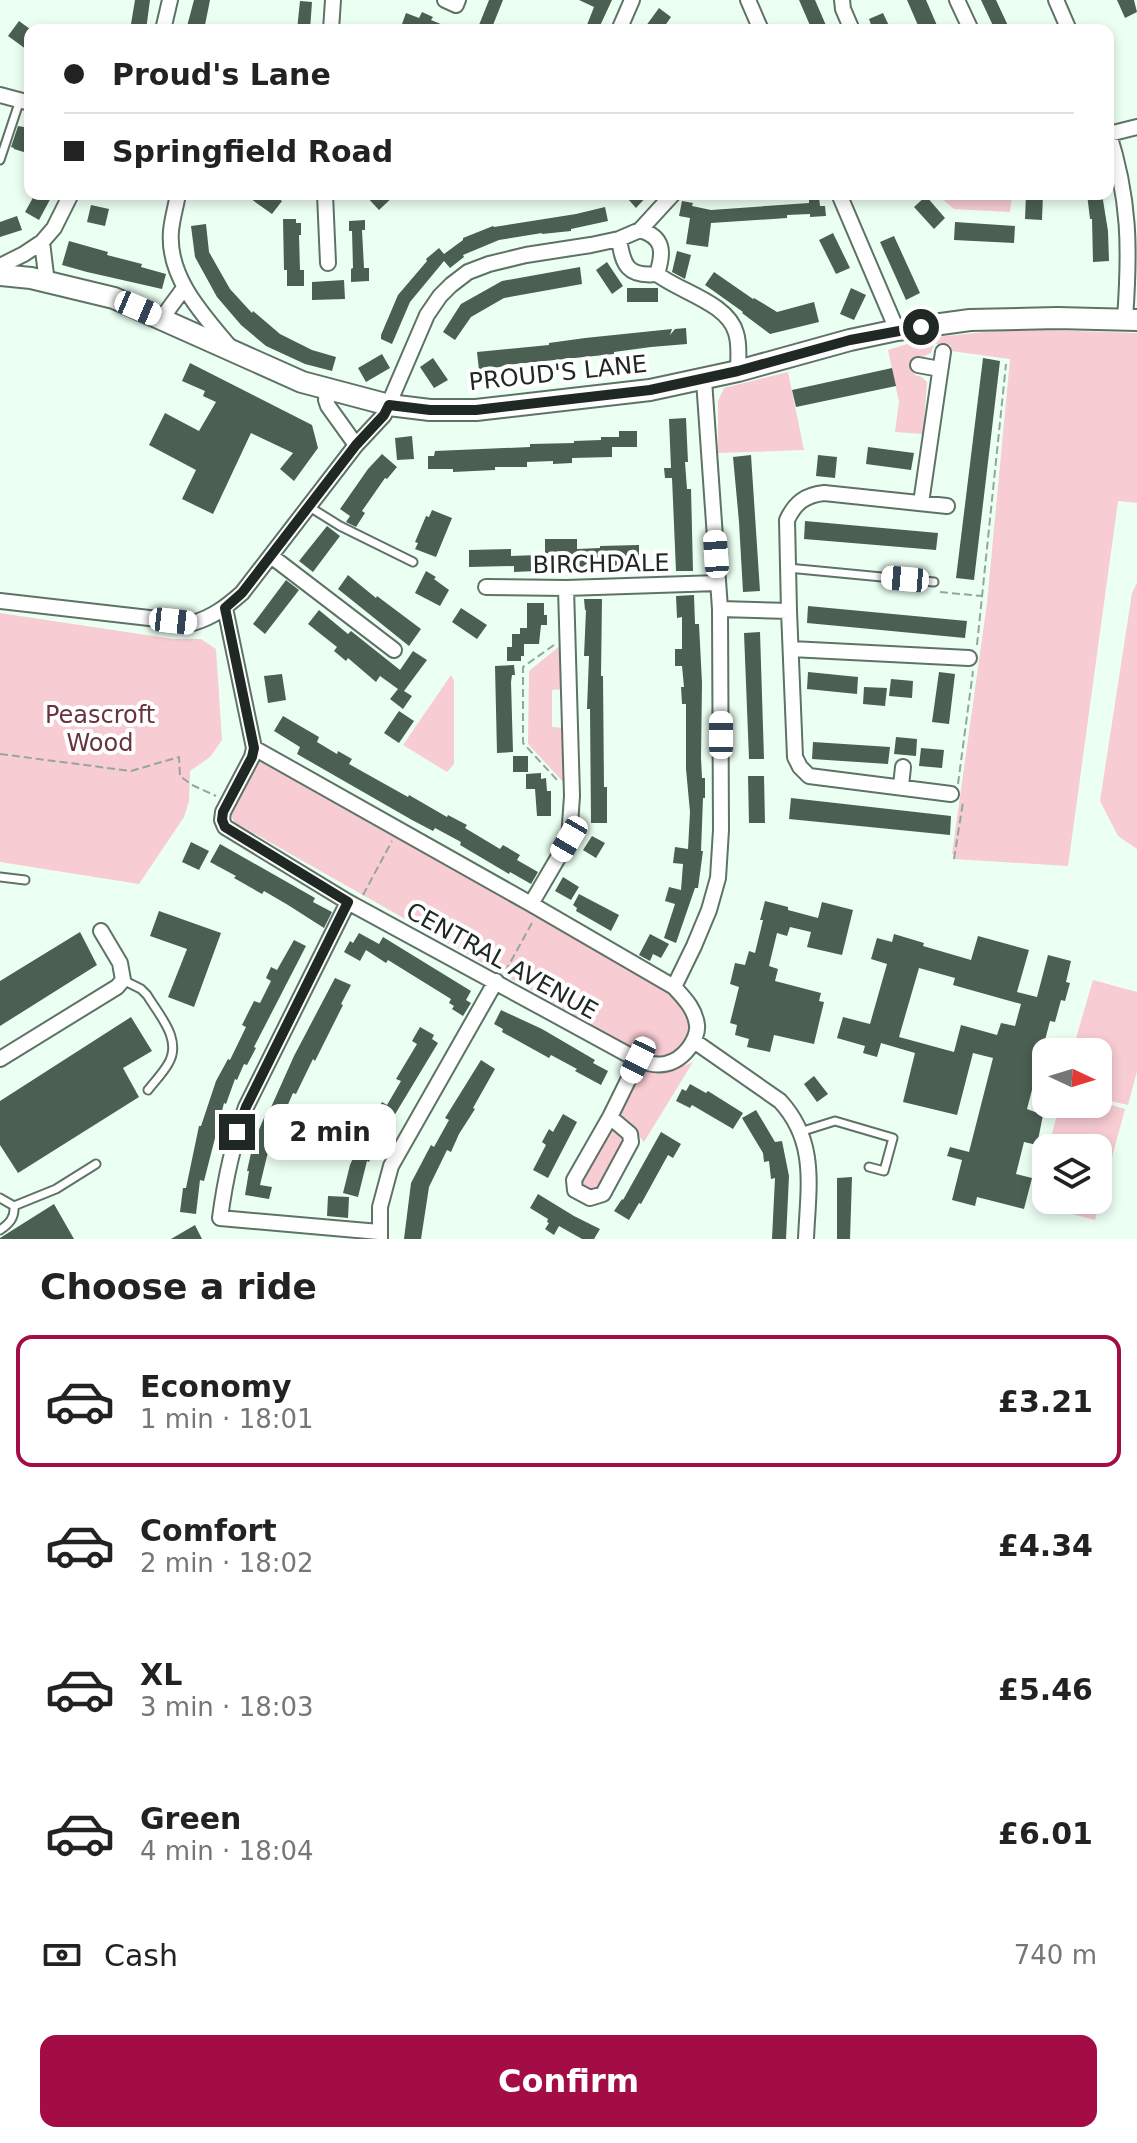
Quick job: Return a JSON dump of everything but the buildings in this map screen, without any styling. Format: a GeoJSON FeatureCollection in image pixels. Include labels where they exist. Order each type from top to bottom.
{"type":"FeatureCollection","features":[{"type":"Feature","properties":{"kind":"street"},"geometry":{"type":"LineString","coordinates":[[164,24],[170,0]]}},
{"type":"Feature","properties":{"kind":"street"},"geometry":{"type":"LineString","coordinates":[[331,24],[333,0]]}},
{"type":"Feature","properties":{"kind":"street"},"geometry":{"type":"LineString","coordinates":[[445,0],[456,5],[458,0]]}},
{"type":"Feature","properties":{"kind":"street"},"geometry":{"type":"LineString","coordinates":[[621,24],[631,0]]}},
{"type":"Feature","properties":{"kind":"street"},"geometry":{"type":"LineString","coordinates":[[748,0],[758,24]]}},
{"type":"Feature","properties":{"kind":"street"},"geometry":{"type":"LineString","coordinates":[[842,0],[849,24]]}},
{"type":"Feature","properties":{"kind":"street"},"geometry":{"type":"LineString","coordinates":[[957,0],[968,24]]}},
{"type":"Feature","properties":{"kind":"street"},"geometry":{"type":"LineString","coordinates":[[1056,0],[1066,24]]}},
{"type":"Feature","properties":{"kind":"street"},"geometry":{"type":"LineString","coordinates":[[0,95],[24,102]]}},
{"type":"Feature","properties":{"kind":"street"},"geometry":{"type":"LineString","coordinates":[[1114,131],[1137,127]]}},
{"type":"Feature","properties":{"kind":"street"},"geometry":{"type":"LineString","coordinates":[[1114,154],[1126,206],[1131,320]]}},
{"type":"Feature","properties":{"kind":"street"},"geometry":{"type":"LineString","coordinates":[[0,266],[42,242],[54,228],[68,200]]}},
{"type":"Feature","properties":{"kind":"street"},"geometry":{"type":"LineString","coordinates":[[177,200],[171,246],[184,288],[235,352]]}},
{"type":"Feature","properties":{"kind":"street"},"geometry":{"type":"LineString","coordinates":[[325,200],[328,263]]}},
{"type":"Feature","properties":{"kind":"street"},"geometry":{"type":"LineString","coordinates":[[0,601],[193,623],[211,617],[242,593],[356,445],[384,415],[427,315],[440,296],[468,272],[489,264],[619,239],[640,230],[668,200]]}},
{"type":"Feature","properties":{"kind":"street"},"geometry":{"type":"LineString","coordinates":[[842,200],[897,330]]}},
{"type":"Feature","properties":{"kind":"street"},"geometry":{"type":"LineString","coordinates":[[640,230],[653,236],[660,244],[661,262],[657,274]]}},
{"type":"Feature","properties":{"kind":"street"},"geometry":{"type":"LineString","coordinates":[[619,239],[621,257],[630,270],[645,275],[657,274],[723,312],[731,320],[737,335],[738,371]]}},
{"type":"Feature","properties":{"kind":"street"},"geometry":{"type":"LineString","coordinates":[[42,242],[47,283]]}},
{"type":"Feature","properties":{"kind":"street","name":"PROUD'S LANE"},"geometry":{"type":"LineString","coordinates":[[0,275],[31,278],[114,298],[279,373],[389,405],[430,410],[476,410],[650,390],[704,380],[850,340],[970,320],[1131,320]]}},
{"type":"Feature","properties":{"kind":"street"},"geometry":{"type":"LineString","coordinates":[[162,318],[184,288]]}},
{"type":"Feature","properties":{"kind":"street"},"geometry":{"type":"LineString","coordinates":[[921,503],[943,352]]}},
{"type":"Feature","properties":{"kind":"street"},"geometry":{"type":"LineString","coordinates":[[918,365],[940,369]]}},
{"type":"Feature","properties":{"kind":"street"},"geometry":{"type":"LineString","coordinates":[[674,987],[709,910],[718,878],[721,830],[720,609],[704,380]]}},
{"type":"Feature","properties":{"kind":"street"},"geometry":{"type":"LineString","coordinates":[[327,389],[328,406],[356,445]]}},
{"type":"Feature","properties":{"kind":"street"},"geometry":{"type":"LineString","coordinates":[[947,506],[824,493],[812,494],[801,500],[787,520],[789,611],[795,757],[800,767],[809,776],[957,795]]}},
{"type":"Feature","properties":{"kind":"street"},"geometry":{"type":"LineString","coordinates":[[271,556],[394,650]]}},
{"type":"Feature","properties":{"kind":"street","name":"BIRCHDALE"},"geometry":{"type":"LineString","coordinates":[[486,587],[718,583]]}},
{"type":"Feature","properties":{"kind":"street"},"geometry":{"type":"LineString","coordinates":[[536,906],[569,839],[572,796],[566,588]]}},
{"type":"Feature","properties":{"kind":"street"},"geometry":{"type":"LineString","coordinates":[[225,608],[254,748],[228,801]]}},
{"type":"Feature","properties":{"kind":"street"},"geometry":{"type":"LineString","coordinates":[[720,609],[789,611]]}},
{"type":"Feature","properties":{"kind":"street"},"geometry":{"type":"LineString","coordinates":[[791,649],[874,653],[971,665]]}},
{"type":"Feature","properties":{"kind":"street"},"geometry":{"type":"LineString","coordinates":[[872,669],[874,653]]}},
{"type":"Feature","properties":{"kind":"street"},"geometry":{"type":"LineString","coordinates":[[254,748],[674,987],[688,1001],[695,1016],[698,1030],[694,1041],[780,1101],[790,1112],[806,1143],[809,1163],[806,1239]]}},
{"type":"Feature","properties":{"kind":"street"},"geometry":{"type":"LineString","coordinates":[[901,786],[903,767]]}},
{"type":"Feature","properties":{"kind":"street","name":"CENTRAL AVENUE"},"geometry":{"type":"LineString","coordinates":[[228,801],[222,820],[225,827],[352,904],[638,1060],[652,1065],[678,1061],[694,1041]]}},
{"type":"Feature","properties":{"kind":"street"},"geometry":{"type":"LineString","coordinates":[[352,904],[246,1107],[225,1182],[220,1218],[379,1236],[380,1207],[391,1166],[497,982]]}},
{"type":"Feature","properties":{"kind":"street"},"geometry":{"type":"LineString","coordinates":[[0,1059],[117,987],[123,980],[120,963],[101,931]]}},
{"type":"Feature","properties":{"kind":"street"},"geometry":{"type":"LineString","coordinates":[[610,1117],[630,1134],[631,1142],[603,1194],[590,1198],[575,1190],[574,1180],[638,1060]]}},
{"type":"Feature","properties":{"kind":"lane"},"geometry":{"type":"LineString","coordinates":[[0,160],[24,104]]}},
{"type":"Feature","properties":{"kind":"lane"},"geometry":{"type":"LineString","coordinates":[[308,506],[340,526],[413,562]]}},
{"type":"Feature","properties":{"kind":"lane"},"geometry":{"type":"LineString","coordinates":[[788,568],[934,582]]}},
{"type":"Feature","properties":{"kind":"lane"},"geometry":{"type":"LineString","coordinates":[[0,877],[25,880]]}},
{"type":"Feature","properties":{"kind":"lane"},"geometry":{"type":"LineString","coordinates":[[123,980],[147,995],[172,1036],[170,1062],[148,1090]]}},
{"type":"Feature","properties":{"kind":"lane"},"geometry":{"type":"LineString","coordinates":[[800,1132],[835,1121],[893,1138],[884,1171],[869,1167]]}},
{"type":"Feature","properties":{"kind":"lane"},"geometry":{"type":"LineString","coordinates":[[14,1206],[56,1189],[96,1164]]}},
{"type":"Feature","properties":{"kind":"lane"},"geometry":{"type":"LineString","coordinates":[[0,1198],[14,1206]]}},
{"type":"Feature","properties":{"kind":"lane"},"geometry":{"type":"LineString","coordinates":[[0,1230],[12,1220],[14,1206]]}},
{"type":"Feature","properties":{"kind":"path"},"geometry":{"type":"LineString","coordinates":[[977,644],[1006,364]]}},
{"type":"Feature","properties":{"kind":"path"},"geometry":{"type":"LineString","coordinates":[[934,582],[933,591],[983,596]]}},
{"type":"Feature","properties":{"kind":"path"},"geometry":{"type":"LineString","coordinates":[[568,636],[523,667],[523,743],[572,796]]}},
{"type":"Feature","properties":{"kind":"path"},"geometry":{"type":"LineString","coordinates":[[954,859],[957,795],[971,665]]}},
{"type":"Feature","properties":{"kind":"path"},"geometry":{"type":"LineString","coordinates":[[0,754],[131,771],[179,757],[180,776],[192,785],[228,801]]}},
{"type":"Feature","properties":{"kind":"path"},"geometry":{"type":"LineString","coordinates":[[352,904],[398,829]]}},
{"type":"Feature","properties":{"kind":"path"},"geometry":{"type":"LineString","coordinates":[[497,982],[536,906]]}},
{"type":"Feature","properties":{"kind":"green space"},"geometry":{"type":"Polygon","coordinates":[[[943,200],[1011,200],[1010,212],[954,209],[943,200]]]}},
{"type":"Feature","properties":{"kind":"green space"},"geometry":{"type":"Polygon","coordinates":[[[1015,329],[1137,333],[1137,503],[1118,501],[1068,866],[954,859],[956,855],[952,854],[987,603],[1010,359],[951,351],[951,345],[934,344],[931,353],[917,360],[915,375],[927,382],[923,434],[895,432],[899,402],[888,350],[926,338],[1015,329]]]}},
{"type":"Feature","properties":{"kind":"green space"},"geometry":{"type":"Polygon","coordinates":[[[788,372],[804,450],[718,453],[718,401],[724,388],[788,372]]]}},
{"type":"Feature","properties":{"kind":"green space"},"geometry":{"type":"Polygon","coordinates":[[[1137,583],[1137,849],[1118,836],[1100,801],[1132,593],[1137,583]]]}},
{"type":"Feature","properties":{"kind":"green space","name":"Peascroft Wood"},"geometry":{"type":"Polygon","coordinates":[[[0,613],[173,639],[201,639],[216,649],[222,740],[210,757],[190,771],[189,801],[184,817],[139,884],[0,862],[0,613]]]}},
{"type":"Feature","properties":{"kind":"green space"},"geometry":{"type":"Polygon","coordinates":[[[561,645],[563,689],[552,690],[552,727],[564,728],[566,785],[528,744],[529,671],[561,645]]]}},
{"type":"Feature","properties":{"kind":"green space"},"geometry":{"type":"Polygon","coordinates":[[[451,675],[454,681],[454,764],[447,772],[403,745],[451,675]]]}},
{"type":"Feature","properties":{"kind":"green space"},"geometry":{"type":"Polygon","coordinates":[[[261,762],[660,986],[681,1005],[688,1018],[685,1045],[665,1059],[652,1059],[234,822],[230,812],[261,762]]]}},
{"type":"Feature","properties":{"kind":"green space"},"geometry":{"type":"Polygon","coordinates":[[[1093,980],[1137,992],[1137,1071],[1128,1105],[1112,1101],[1112,1038],[1076,1038],[1093,980]]]}},
{"type":"Feature","properties":{"kind":"green space"},"geometry":{"type":"Polygon","coordinates":[[[693,1062],[644,1142],[621,1113],[637,1079],[644,1072],[676,1069],[693,1062]]]}},
{"type":"Feature","properties":{"kind":"green space"},"geometry":{"type":"Polygon","coordinates":[[[1112,1105],[1125,1109],[1112,1157],[1112,1134],[1052,1134],[1056,1118],[1112,1118],[1112,1105]]]}},
{"type":"Feature","properties":{"kind":"green space"},"geometry":{"type":"Polygon","coordinates":[[[616,1128],[623,1135],[623,1142],[598,1190],[590,1192],[580,1186],[580,1181],[608,1131],[616,1128]]]}},
{"type":"Feature","properties":{"kind":"green space"},"geometry":{"type":"Polygon","coordinates":[[[1072,1214],[1097,1214],[1095,1220],[1072,1214]]]}},
{"type":"Feature","properties":{"kind":"route"},"geometry":{"type":"LineString","coordinates":[[237,1132],[246,1107],[348,902],[225,827],[222,820],[254,748],[225,608],[242,593],[389,405],[430,410],[476,410],[650,390],[704,380],[850,340],[921,327]]}}]}
